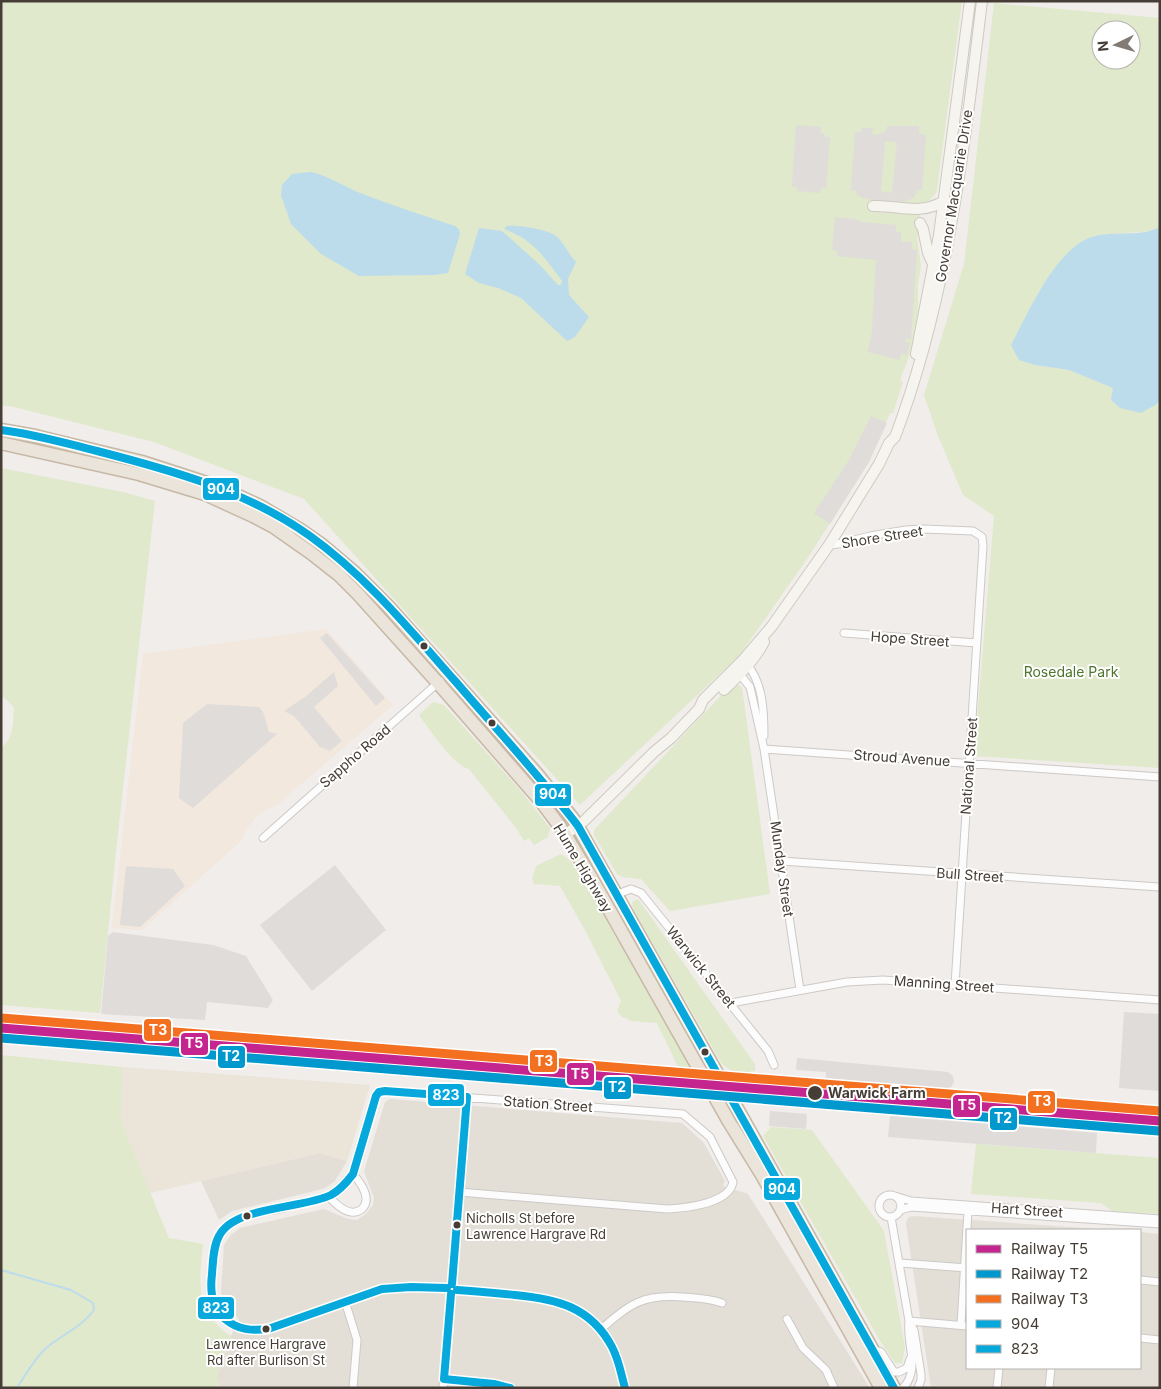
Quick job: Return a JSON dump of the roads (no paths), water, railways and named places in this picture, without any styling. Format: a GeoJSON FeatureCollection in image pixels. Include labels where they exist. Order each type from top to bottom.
{"type":"FeatureCollection","features":[{"type":"Feature","properties":{"kind":"highway","name":"Hume Highway"},"geometry":{"type":"LineString","coordinates":[[1,430],[35,436],[140,468],[225,502],[292,539],[339,575],[537,774],[578,826],[615,895],[743,1118],[894,1388]]}},
{"type":"Feature","properties":{"kind":"highway","name":"Hume Highway"},"geometry":{"type":"LineString","coordinates":[[1,443],[140,468]]}},
{"type":"Feature","properties":{"kind":"highway","name":"Hume Highway"},"geometry":{"type":"LineString","coordinates":[[443,678],[540,800],[565,835],[762,1176],[881,1388]]}},
{"type":"Feature","properties":{"kind":"main road","name":"Governor Macquarie Drive"},"geometry":{"type":"LineString","coordinates":[[565,835],[578,826],[699,709],[703,700],[746,663],[829,544],[879,464],[889,443],[912,373],[934,266],[970,1]]}},
{"type":"Feature","properties":{"kind":"main road","name":"Governor Macquarie Drive"},"geometry":{"type":"LineString","coordinates":[[889,443],[895,437],[921,360],[943,269],[955,210],[982,1]]}},
{"type":"Feature","properties":{"kind":"main road"},"geometry":{"type":"LineString","coordinates":[[873,206],[916,210],[944,201]]}},
{"type":"Feature","properties":{"kind":"main road"},"geometry":{"type":"LineString","coordinates":[[920,223],[928,253],[934,266]]}},
{"type":"Feature","properties":{"kind":"street","name":"Shore Street"},"geometry":{"type":"LineString","coordinates":[[829,544],[838,544],[906,530],[954,529],[973,530],[982,537],[983,546]]}},
{"type":"Feature","properties":{"kind":"street","name":"National Street"},"geometry":{"type":"LineString","coordinates":[[955,985],[983,546]]}},
{"type":"Feature","properties":{"kind":"street","name":"Hope Street"},"geometry":{"type":"LineString","coordinates":[[844,633],[977,643]]}},
{"type":"Feature","properties":{"kind":"street","name":"Munday Street"},"geometry":{"type":"LineString","coordinates":[[746,663],[757,679],[760,693],[764,720],[764,748]]}},
{"type":"Feature","properties":{"kind":"street","name":"Munday Street"},"geometry":{"type":"LineString","coordinates":[[738,671],[750,687],[764,748],[800,990]]}},
{"type":"Feature","properties":{"kind":"street","name":"Sappho Road"},"geometry":{"type":"LineString","coordinates":[[263,838],[443,678]]}},
{"type":"Feature","properties":{"kind":"street","name":"Stroud Avenue"},"geometry":{"type":"LineString","coordinates":[[764,748],[1160,777]]}},
{"type":"Feature","properties":{"kind":"street","name":"Bull Street"},"geometry":{"type":"LineString","coordinates":[[780,861],[1159,887]]}},
{"type":"Feature","properties":{"kind":"street","name":"Warwick Street"},"geometry":{"type":"LineString","coordinates":[[615,895],[630,889],[641,893],[731,1003],[768,1051],[774,1065]]}},
{"type":"Feature","properties":{"kind":"street","name":"Manning Street"},"geometry":{"type":"LineString","coordinates":[[731,1003],[863,980],[901,980],[1160,1000]]}},
{"type":"Feature","properties":{"kind":"street","name":"Station Street"},"geometry":{"type":"LineString","coordinates":[[353,1174],[376,1096],[382,1091],[683,1114],[710,1137],[732,1178],[733,1186],[715,1200],[684,1208],[667,1209],[459,1192]]}},
{"type":"Feature","properties":{"kind":"street"},"geometry":{"type":"LineString","coordinates":[[443,1388],[467,1098]]}},
{"type":"Feature","properties":{"kind":"street"},"geometry":{"type":"LineString","coordinates":[[328,1196],[336,1204],[349,1212],[356,1212],[365,1204],[366,1194],[361,1182],[353,1174],[341,1189],[328,1196],[242,1217],[222,1231],[215,1243],[212,1295],[216,1307],[227,1322],[243,1330],[254,1332],[268,1329],[368,1292],[390,1287],[452,1289],[554,1299],[578,1310],[600,1330],[613,1349],[625,1388]]}},
{"type":"Feature","properties":{"kind":"street"},"geometry":{"type":"LineString","coordinates":[[886,1195],[895,1196],[899,1201],[900,1210],[891,1217],[882,1214],[879,1203],[883,1197],[886,1195]]}},
{"type":"Feature","properties":{"kind":"street","name":"Hart Street"},"geometry":{"type":"LineString","coordinates":[[895,1196],[911,1201],[1160,1219]]}},
{"type":"Feature","properties":{"kind":"street","name":"Hart Street"},"geometry":{"type":"LineString","coordinates":[[900,1210],[911,1207],[1160,1224]]}},
{"type":"Feature","properties":{"kind":"street"},"geometry":{"type":"LineString","coordinates":[[967,1229],[968,1211]]}},
{"type":"Feature","properties":{"kind":"street"},"geometry":{"type":"LineString","coordinates":[[891,1217],[909,1321],[908,1331],[912,1371],[910,1378],[902,1388]]}},
{"type":"Feature","properties":{"kind":"street"},"geometry":{"type":"LineString","coordinates":[[900,1264],[966,1268],[964,1325],[909,1321]]}},
{"type":"Feature","properties":{"kind":"street"},"geometry":{"type":"LineString","coordinates":[[1141,1280],[1160,1282]]}},
{"type":"Feature","properties":{"kind":"street"},"geometry":{"type":"LineString","coordinates":[[600,1330],[636,1302],[651,1298],[661,1296],[691,1297],[722,1303]]}},
{"type":"Feature","properties":{"kind":"street"},"geometry":{"type":"LineString","coordinates":[[345,1300],[356,1333],[353,1388]]}},
{"type":"Feature","properties":{"kind":"street"},"geometry":{"type":"LineString","coordinates":[[786,1319],[803,1348],[826,1370],[834,1388]]}},
{"type":"Feature","properties":{"kind":"street"},"geometry":{"type":"LineString","coordinates":[[909,1321],[914,1330],[921,1374],[918,1388]]}},
{"type":"Feature","properties":{"kind":"street"},"geometry":{"type":"LineString","coordinates":[[1141,1338],[1160,1340]]}},
{"type":"Feature","properties":{"kind":"street"},"geometry":{"type":"LineString","coordinates":[[872,1349],[881,1352],[892,1370],[899,1372],[909,1366],[910,1345]]}},
{"type":"Feature","properties":{"kind":"street"},"geometry":{"type":"LineString","coordinates":[[997,1388],[999,1369]]}},
{"type":"Feature","properties":{"kind":"street"},"geometry":{"type":"LineString","coordinates":[[1049,1388],[1051,1369]]}},
{"type":"Feature","properties":{"kind":"street"},"geometry":{"type":"LineString","coordinates":[[444,1379],[494,1384],[511,1388]]}},
{"type":"Feature","properties":{"kind":"water"},"geometry":{"type":"Polygon","coordinates":[[[311,172],[372,197],[455,226],[459,229],[460,234],[448,273],[435,275],[359,276],[321,254],[291,224],[281,195],[282,185],[292,174],[311,172]]]}},
{"type":"Feature","properties":{"kind":"water"},"geometry":{"type":"Polygon","coordinates":[[[507,226],[533,228],[553,234],[560,240],[576,262],[568,279],[569,295],[589,317],[575,337],[567,341],[521,298],[498,288],[479,283],[465,274],[479,228],[502,231],[540,265],[558,285],[561,285],[562,281],[537,250],[531,244],[504,229],[507,226]]]}},
{"type":"Feature","properties":{"kind":"water"},"geometry":{"type":"Polygon","coordinates":[[[1160,227],[1160,400],[1157,404],[1141,413],[1120,408],[1111,400],[1113,388],[1069,370],[1035,365],[1019,360],[1011,345],[1044,283],[1066,254],[1092,237],[1143,232],[1160,227]]]}},
{"type":"Feature","properties":{"kind":"waterway"},"geometry":{"type":"LineString","coordinates":[[1,1270],[71,1290],[93,1303],[94,1310],[77,1327],[45,1349],[33,1363],[17,1388]]}},
{"type":"Feature","properties":{"kind":"railway"},"geometry":{"type":"LineString","coordinates":[[1,1021],[682,1076],[817,1081],[1160,1114]]}},
{"type":"Feature","properties":{"kind":"rail line","name":"T3"},"geometry":{"type":"LineString","coordinates":[[2,1018],[1160,1111]]}},
{"type":"Feature","properties":{"kind":"rail line","name":"T5"},"geometry":{"type":"LineString","coordinates":[[1,1028],[1160,1121]]}},
{"type":"Feature","properties":{"kind":"rail line","name":"T2"},"geometry":{"type":"LineString","coordinates":[[1,1038],[1159,1131]]}},
{"type":"Feature","properties":{"kind":"place","name":"Warwick Farm"},"geometry":{"type":"Point","coordinates":[815,1093]}},
{"type":"Feature","properties":{"kind":"place","name":"Nicholls St before Lawrence Hargrave Rd"},"geometry":{"type":"Point","coordinates":[457,1225]}},
{"type":"Feature","properties":{"kind":"place","name":"Lawrence Hargrave Rd after Burlison St"},"geometry":{"type":"Point","coordinates":[266,1329]}},
{"type":"Feature","properties":{"kind":"park label","name":"Rosedale Park"},"geometry":{"type":"Point","coordinates":[1071,672]}}]}
